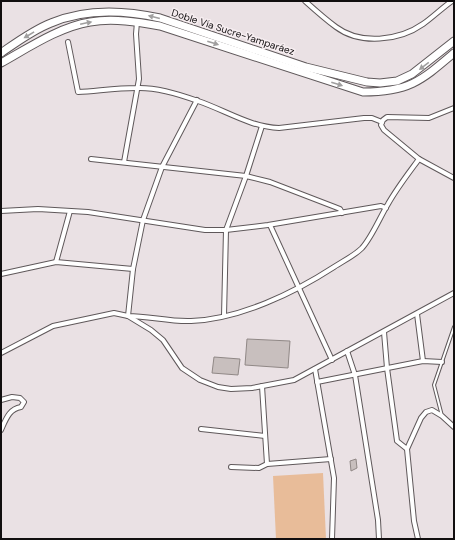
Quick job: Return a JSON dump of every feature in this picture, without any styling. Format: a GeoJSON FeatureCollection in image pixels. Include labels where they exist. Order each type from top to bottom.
{"type":"FeatureCollection","features":[{"type":"Feature","properties":{"kind":"highway","name":"Doble Vía Sucre-Yamparáez"},"geometry":{"type":"LineString","coordinates":[[1,53],[25,37],[52,22],[82,13],[118,11],[160,18],[306,67],[367,82],[380,83],[397,80],[412,74],[454,41]]}},
{"type":"Feature","properties":{"kind":"highway","name":"Doble Vía Sucre-Yamparáez"},"geometry":{"type":"LineString","coordinates":[[1,63],[44,39],[72,27],[89,22],[104,20],[137,22],[160,26],[363,92],[396,90],[412,85],[426,77],[454,53]]}},
{"type":"Feature","properties":{"kind":"street"},"geometry":{"type":"LineString","coordinates":[[305,1],[336,28],[347,33],[366,38],[383,39],[403,34],[422,25],[452,1]]}},
{"type":"Feature","properties":{"kind":"street"},"geometry":{"type":"LineString","coordinates":[[124,162],[139,79],[136,34],[137,22]]}},
{"type":"Feature","properties":{"kind":"street"},"geometry":{"type":"LineString","coordinates":[[68,42],[78,92],[137,88],[159,90],[197,100],[228,112],[241,119],[262,126],[279,128],[364,118],[372,118],[382,122]]}},
{"type":"Feature","properties":{"kind":"street"},"geometry":{"type":"LineString","coordinates":[[128,316],[133,269],[143,220],[162,167],[197,100]]}},
{"type":"Feature","properties":{"kind":"street"},"geometry":{"type":"LineString","coordinates":[[454,108],[429,118],[391,116],[383,120],[381,125],[384,130],[419,159],[454,178]]}},
{"type":"Feature","properties":{"kind":"street"},"geometry":{"type":"LineString","coordinates":[[224,316],[226,230],[246,176],[262,126]]}},
{"type":"Feature","properties":{"kind":"street"},"geometry":{"type":"LineString","coordinates":[[91,159],[246,176],[270,182],[335,206],[342,213]]}},
{"type":"Feature","properties":{"kind":"street"},"geometry":{"type":"LineString","coordinates":[[1,353],[53,326],[114,313],[128,316],[143,316],[168,320],[190,321],[224,316],[254,308],[321,275],[362,248],[386,208],[419,159]]}},
{"type":"Feature","properties":{"kind":"street"},"geometry":{"type":"LineString","coordinates":[[1,211],[38,209],[88,212],[205,230],[226,230],[270,225],[381,206],[386,208]]}},
{"type":"Feature","properties":{"kind":"street"},"geometry":{"type":"LineString","coordinates":[[56,262],[70,211]]}},
{"type":"Feature","properties":{"kind":"street"},"geometry":{"type":"LineString","coordinates":[[270,225],[332,360]]}},
{"type":"Feature","properties":{"kind":"street"},"geometry":{"type":"LineString","coordinates":[[1,274],[56,262],[133,269]]}},
{"type":"Feature","properties":{"kind":"street"},"geometry":{"type":"LineString","coordinates":[[128,316],[151,330],[163,340],[182,368],[200,380],[218,387],[231,389],[262,386],[294,380],[454,294]]}},
{"type":"Feature","properties":{"kind":"street"},"geometry":{"type":"LineString","coordinates":[[416,314],[424,361]]}},
{"type":"Feature","properties":{"kind":"street"},"geometry":{"type":"LineString","coordinates":[[384,332],[387,368],[397,441],[407,449]]}},
{"type":"Feature","properties":{"kind":"street"},"geometry":{"type":"LineString","coordinates":[[347,352],[354,375],[378,520],[379,539]]}},
{"type":"Feature","properties":{"kind":"street"},"geometry":{"type":"LineString","coordinates":[[317,382],[424,361],[442,362]]}},
{"type":"Feature","properties":{"kind":"street"},"geometry":{"type":"LineString","coordinates":[[315,369],[334,478],[332,539]]}},
{"type":"Feature","properties":{"kind":"street"},"geometry":{"type":"LineString","coordinates":[[262,386],[267,464]]}},
{"type":"Feature","properties":{"kind":"street"},"geometry":{"type":"LineString","coordinates":[[1,400],[12,397],[20,398],[24,402],[21,407],[15,408],[10,413],[1,430]]}},
{"type":"Feature","properties":{"kind":"street"},"geometry":{"type":"LineString","coordinates":[[418,539],[414,521],[407,449],[421,418],[426,412],[432,410],[442,416],[454,427]]}},
{"type":"Feature","properties":{"kind":"street"},"geometry":{"type":"LineString","coordinates":[[202,429],[266,436]]}},
{"type":"Feature","properties":{"kind":"street"},"geometry":{"type":"LineString","coordinates":[[231,467],[259,468],[267,464],[331,459]]}},
{"type":"Feature","properties":{"kind":"lane"},"geometry":{"type":"LineString","coordinates":[[442,416],[434,385],[454,327]]}},
{"type":"Feature","properties":{"kind":"shaded area"},"geometry":{"type":"Polygon","coordinates":[[[323,473],[326,539],[276,539],[273,476],[323,473]]]}},
{"type":"Feature","properties":{"kind":"building"},"geometry":{"type":"Polygon","coordinates":[[[247,339],[290,341],[288,368],[245,365],[247,339]]]}},
{"type":"Feature","properties":{"kind":"building"},"geometry":{"type":"Polygon","coordinates":[[[214,357],[240,359],[238,375],[212,373],[214,357]]]}},
{"type":"Feature","properties":{"kind":"building"},"geometry":{"type":"Polygon","coordinates":[[[356,459],[357,468],[351,471],[350,461],[356,459]]]}}]}
